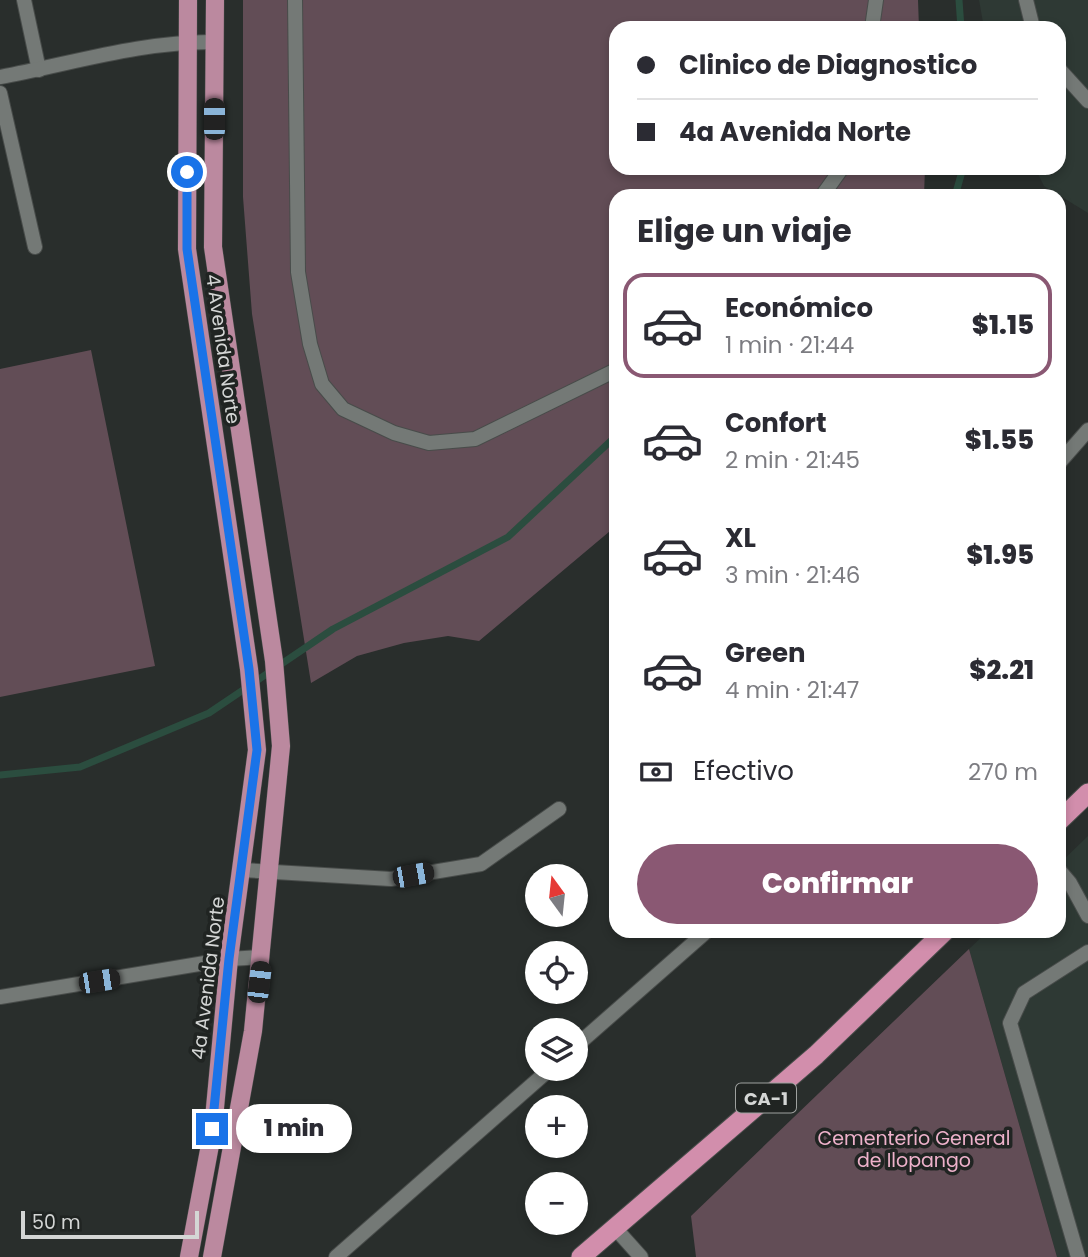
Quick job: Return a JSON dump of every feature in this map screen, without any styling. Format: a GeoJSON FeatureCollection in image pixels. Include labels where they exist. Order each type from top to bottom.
{"type":"FeatureCollection","features":[{"type":"Feature","properties":{"kind":"highway"},"geometry":{"type":"LineString","coordinates":[[1066,814],[1088,793]]}},
{"type":"Feature","properties":{"kind":"highway","name":"CA-1"},"geometry":{"type":"LineString","coordinates":[[581,1257],[816,1055],[938,938]]}},
{"type":"Feature","properties":{"kind":"main road","name":"4 Avenida Norte"},"geometry":{"type":"LineString","coordinates":[[188,0],[187,249],[252,702]]}},
{"type":"Feature","properties":{"kind":"main road","name":"4 Avenida Norte"},"geometry":{"type":"LineString","coordinates":[[215,0],[214,247],[274,661],[281,746],[270,873]]}},
{"type":"Feature","properties":{"kind":"main road","name":"4a Avenida Norte"},"geometry":{"type":"LineString","coordinates":[[188,1257],[212,1129],[229,959],[257,750],[252,702]]}},
{"type":"Feature","properties":{"kind":"main road"},"geometry":{"type":"LineString","coordinates":[[212,1257],[249,1056],[270,873]]}},
{"type":"Feature","properties":{"kind":"street"},"geometry":{"type":"LineString","coordinates":[[24,0],[39,70]]}},
{"type":"Feature","properties":{"kind":"street"},"geometry":{"type":"LineString","coordinates":[[295,0],[298,272],[310,344],[322,384],[343,409],[394,433],[429,443],[475,439],[609,373]]}},
{"type":"Feature","properties":{"kind":"street"},"geometry":{"type":"LineString","coordinates":[[873,21],[876,0]]}},
{"type":"Feature","properties":{"kind":"street"},"geometry":{"type":"LineString","coordinates":[[1027,0],[1032,21]]}},
{"type":"Feature","properties":{"kind":"street"},"geometry":{"type":"LineString","coordinates":[[0,77],[160,45],[215,42]]}},
{"type":"Feature","properties":{"kind":"street"},"geometry":{"type":"LineString","coordinates":[[1066,77],[1088,101]]}},
{"type":"Feature","properties":{"kind":"street"},"geometry":{"type":"LineString","coordinates":[[0,93],[35,247]]}},
{"type":"Feature","properties":{"kind":"street"},"geometry":{"type":"LineString","coordinates":[[1066,455],[1088,430]]}},
{"type":"Feature","properties":{"kind":"street"},"geometry":{"type":"LineString","coordinates":[[243,870],[391,879],[481,864],[559,809]]}},
{"type":"Feature","properties":{"kind":"street"},"geometry":{"type":"LineString","coordinates":[[1066,878],[1088,916]]}},
{"type":"Feature","properties":{"kind":"street"},"geometry":{"type":"LineString","coordinates":[[588,1035],[699,938]]}},
{"type":"Feature","properties":{"kind":"street"},"geometry":{"type":"LineString","coordinates":[[1078,1257],[1010,1023],[1024,993],[1088,952]]}},
{"type":"Feature","properties":{"kind":"street"},"geometry":{"type":"LineString","coordinates":[[0,997],[229,959],[262,957]]}},
{"type":"Feature","properties":{"kind":"street"},"geometry":{"type":"LineString","coordinates":[[336,1257],[536,1081]]}},
{"type":"Feature","properties":{"kind":"street"},"geometry":{"type":"LineString","coordinates":[[615,1228],[641,1257]]}},
{"type":"Feature","properties":{"kind":"shaded area"},"geometry":{"type":"Polygon","coordinates":[[[979,0],[1088,0],[1088,213],[1066,200],[1066,189],[1049,189],[1044,186],[1038,175],[1066,175],[1066,21],[983,21],[979,0]]]}},
{"type":"Feature","properties":{"kind":"shaded area"},"geometry":{"type":"Polygon","coordinates":[[[1088,836],[1088,1257],[1057,1257],[969,949],[981,938],[1066,938],[1066,857],[1088,836]]]}},
{"type":"Feature","properties":{"kind":"green space"},"geometry":{"type":"Polygon","coordinates":[[[243,0],[918,0],[919,21],[609,21],[609,175],[925,175],[924,189],[609,189],[609,532],[479,641],[448,636],[404,643],[357,656],[311,683],[252,314],[243,197],[243,0]]]}},
{"type":"Feature","properties":{"kind":"green space"},"geometry":{"type":"Polygon","coordinates":[[[91,350],[155,666],[0,697],[0,369],[91,350]]]}},
{"type":"Feature","properties":{"kind":"green space","name":"Cementerio General de Ilopango"},"geometry":{"type":"Polygon","coordinates":[[[969,949],[1057,1257],[696,1257],[691,1216],[969,949]]]}},
{"type":"Feature","properties":{"kind":"waterway"},"geometry":{"type":"LineString","coordinates":[[959,0],[960,21]]}},
{"type":"Feature","properties":{"kind":"waterway"},"geometry":{"type":"LineString","coordinates":[[957,189],[961,175]]}},
{"type":"Feature","properties":{"kind":"waterway"},"geometry":{"type":"LineString","coordinates":[[0,775],[80,767],[209,713],[333,629],[508,537],[609,443]]}},
{"type":"Feature","properties":{"kind":"route"},"geometry":{"type":"LineString","coordinates":[[187,172],[187,249],[249,669],[257,750],[229,959],[212,1129]]}}]}
